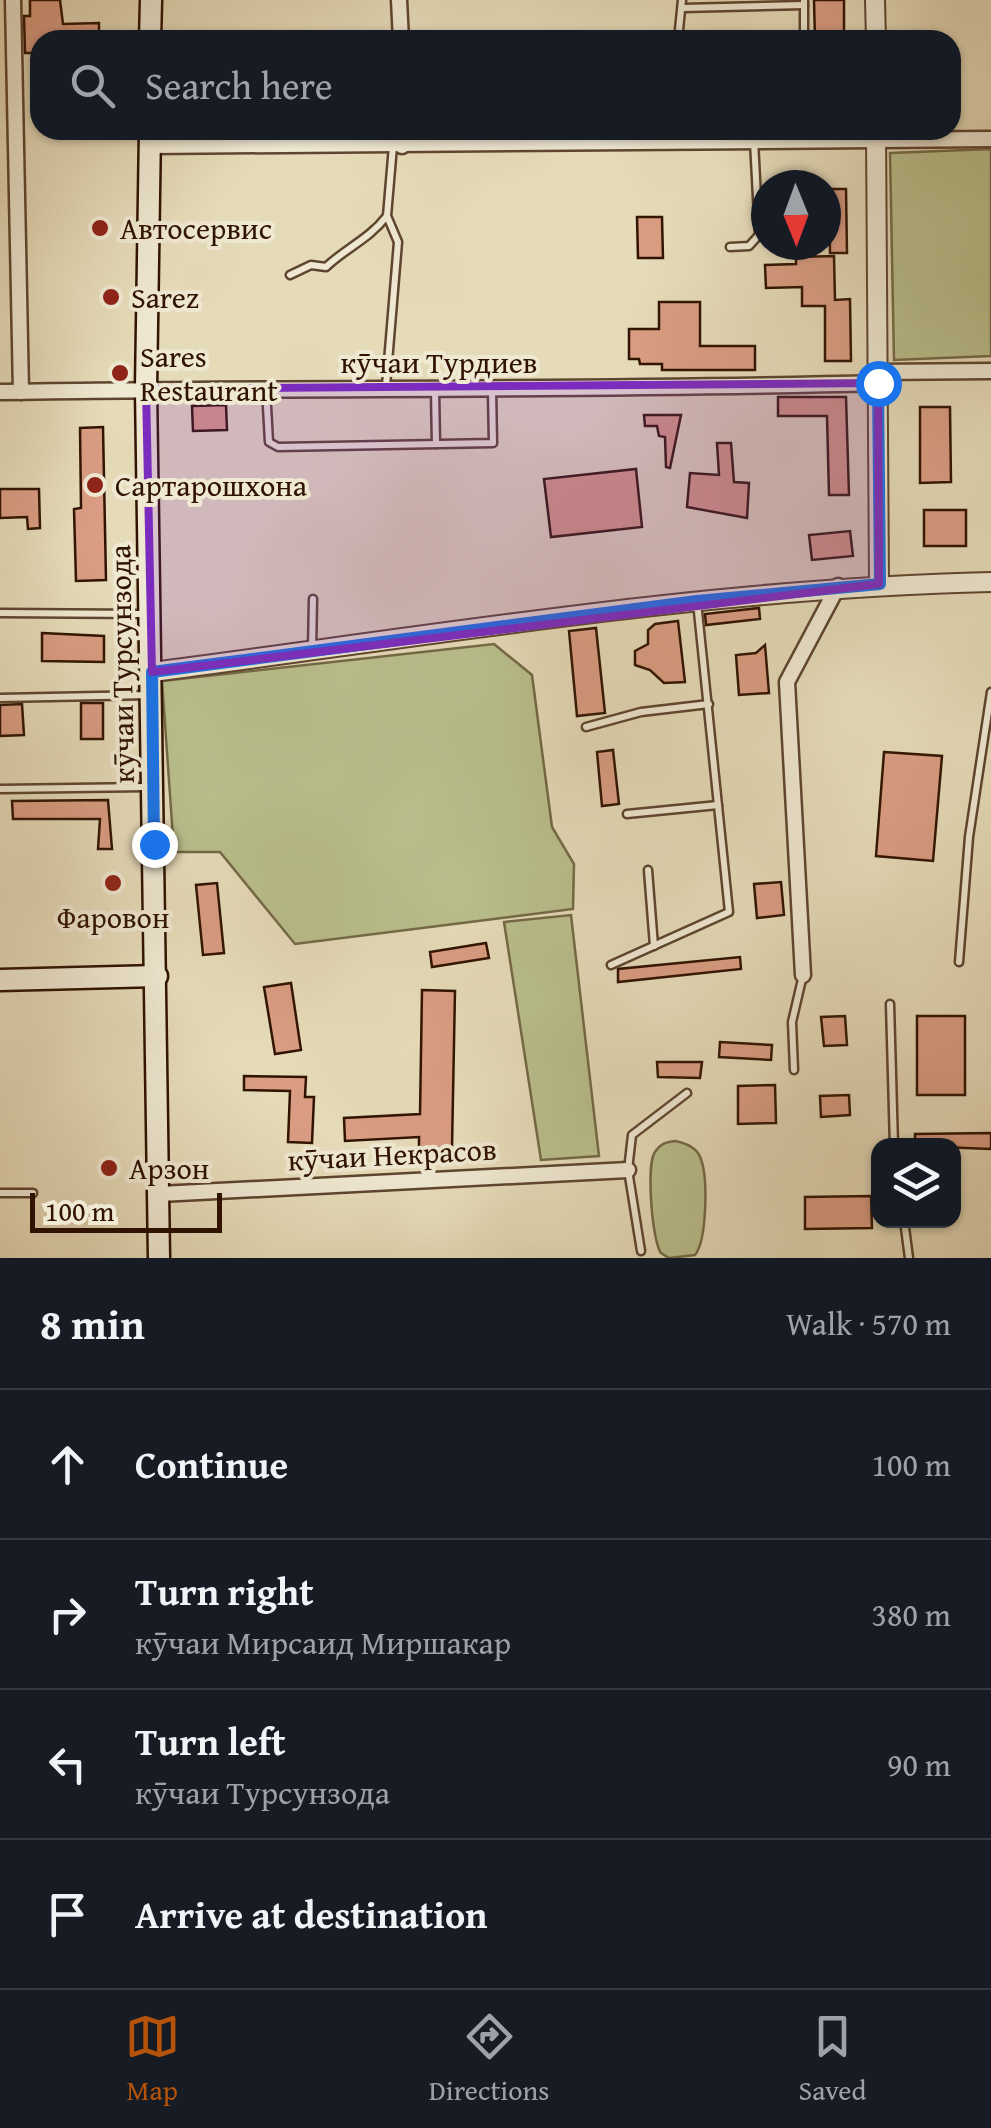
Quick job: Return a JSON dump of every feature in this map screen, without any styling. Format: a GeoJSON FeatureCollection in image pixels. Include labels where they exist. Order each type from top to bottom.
{"type":"FeatureCollection","features":[{"type":"Feature","properties":{"kind":"main road"},"geometry":{"type":"LineString","coordinates":[[150,0],[150,30]]}},
{"type":"Feature","properties":{"kind":"main road","name":"кӯчаи Турсунзода"},"geometry":{"type":"LineString","coordinates":[[150,140],[146,390],[159,1258]]}},
{"type":"Feature","properties":{"kind":"main road"},"geometry":{"type":"LineString","coordinates":[[0,980],[157,976]]}},
{"type":"Feature","properties":{"kind":"street"},"geometry":{"type":"LineString","coordinates":[[13,0],[21,392]]}},
{"type":"Feature","properties":{"kind":"street"},"geometry":{"type":"LineString","coordinates":[[399,0],[400,30]]}},
{"type":"Feature","properties":{"kind":"street"},"geometry":{"type":"LineString","coordinates":[[875,0],[876,30]]}},
{"type":"Feature","properties":{"kind":"street"},"geometry":{"type":"LineString","coordinates":[[961,137],[991,138]]}},
{"type":"Feature","properties":{"kind":"street"},"geometry":{"type":"LineString","coordinates":[[212,140],[398,146],[555,140]]}},
{"type":"Feature","properties":{"kind":"street"},"geometry":{"type":"LineString","coordinates":[[398,146],[400,140]]}},
{"type":"Feature","properties":{"kind":"street"},"geometry":{"type":"LineString","coordinates":[[876,140],[880,584]]}},
{"type":"Feature","properties":{"kind":"street","name":"кӯчаи Турдиев"},"geometry":{"type":"LineString","coordinates":[[0,392],[266,388],[492,391],[991,371]]}},
{"type":"Feature","properties":{"kind":"street"},"geometry":{"type":"LineString","coordinates":[[152,672],[697,601],[838,586],[991,582]]}},
{"type":"Feature","properties":{"kind":"street"},"geometry":{"type":"LineString","coordinates":[[803,975],[787,682],[838,586]]}},
{"type":"Feature","properties":{"kind":"street","name":"кӯчаи Некрасов"},"geometry":{"type":"LineString","coordinates":[[160,1194],[628,1170]]}},
{"type":"Feature","properties":{"kind":"lane"},"geometry":{"type":"LineString","coordinates":[[679,30],[682,4],[804,3],[804,30]]}},
{"type":"Feature","properties":{"kind":"lane"},"geometry":{"type":"LineString","coordinates":[[730,247],[755,244],[759,235],[754,140]]}},
{"type":"Feature","properties":{"kind":"lane"},"geometry":{"type":"LineString","coordinates":[[290,275],[311,266],[326,268],[346,248],[367,239],[386,216],[398,146]]}},
{"type":"Feature","properties":{"kind":"lane"},"geometry":{"type":"LineString","coordinates":[[386,216],[398,242],[386,390]]}},
{"type":"Feature","properties":{"kind":"lane"},"geometry":{"type":"LineString","coordinates":[[266,388],[272,445],[492,443],[492,391]]}},
{"type":"Feature","properties":{"kind":"lane"},"geometry":{"type":"LineString","coordinates":[[435,390],[436,444]]}},
{"type":"Feature","properties":{"kind":"lane"},"geometry":{"type":"LineString","coordinates":[[312,651],[313,598]]}},
{"type":"Feature","properties":{"kind":"lane"},"geometry":{"type":"LineString","coordinates":[[610,964],[729,912],[697,601]]}},
{"type":"Feature","properties":{"kind":"lane"},"geometry":{"type":"LineString","coordinates":[[0,613],[151,614]]}},
{"type":"Feature","properties":{"kind":"lane"},"geometry":{"type":"LineString","coordinates":[[959,962],[969,837],[991,692]]}},
{"type":"Feature","properties":{"kind":"lane"},"geometry":{"type":"LineString","coordinates":[[0,698],[152,695]]}},
{"type":"Feature","properties":{"kind":"lane"},"geometry":{"type":"LineString","coordinates":[[586,728],[641,712],[709,704]]}},
{"type":"Feature","properties":{"kind":"lane"},"geometry":{"type":"LineString","coordinates":[[0,789],[153,786]]}},
{"type":"Feature","properties":{"kind":"lane"},"geometry":{"type":"LineString","coordinates":[[626,814],[718,806]]}},
{"type":"Feature","properties":{"kind":"lane"},"geometry":{"type":"LineString","coordinates":[[648,870],[654,946]]}},
{"type":"Feature","properties":{"kind":"lane"},"geometry":{"type":"LineString","coordinates":[[794,1070],[792,1022],[803,975]]}},
{"type":"Feature","properties":{"kind":"lane"},"geometry":{"type":"LineString","coordinates":[[890,1004],[894,1138]]}},
{"type":"Feature","properties":{"kind":"lane"},"geometry":{"type":"LineString","coordinates":[[641,1251],[628,1170],[632,1135],[687,1093]]}},
{"type":"Feature","properties":{"kind":"lane"},"geometry":{"type":"LineString","coordinates":[[0,1193],[33,1193]]}},
{"type":"Feature","properties":{"kind":"lane"},"geometry":{"type":"LineString","coordinates":[[905,1228],[909,1258]]}},
{"type":"Feature","properties":{"kind":"highlighted area"},"geometry":{"type":"Polygon","coordinates":[[[878,383],[879,584],[152,672],[146,389],[878,383]]]}},
{"type":"Feature","properties":{"kind":"green space"},"geometry":{"type":"Polygon","coordinates":[[[991,149],[991,356],[894,360],[890,153],[991,149]]]}},
{"type":"Feature","properties":{"kind":"green space"},"geometry":{"type":"Polygon","coordinates":[[[494,644],[532,675],[552,827],[574,864],[573,909],[295,944],[220,852],[174,852],[162,681],[494,644]]]}},
{"type":"Feature","properties":{"kind":"green space"},"geometry":{"type":"Polygon","coordinates":[[[571,915],[599,1156],[541,1160],[504,922],[571,915]]]}},
{"type":"Feature","properties":{"kind":"green space"},"geometry":{"type":"Polygon","coordinates":[[[675,1141],[691,1146],[699,1155],[705,1180],[705,1208],[695,1255],[669,1258],[661,1253],[655,1234],[651,1172],[657,1149],[675,1141]]]}},
{"type":"Feature","properties":{"kind":"building"},"geometry":{"type":"Polygon","coordinates":[[[30,0],[60,0],[63,24],[99,23],[99,30],[30,30],[30,53],[25,53],[24,16],[30,16],[30,0]]]}},
{"type":"Feature","properties":{"kind":"building"},"geometry":{"type":"Polygon","coordinates":[[[814,0],[844,0],[844,30],[815,30],[814,0]]]}},
{"type":"Feature","properties":{"kind":"building"},"geometry":{"type":"Polygon","coordinates":[[[841,189],[846,189],[847,253],[841,253],[841,189]]]}},
{"type":"Feature","properties":{"kind":"building"},"geometry":{"type":"Polygon","coordinates":[[[637,217],[662,217],[663,258],[638,258],[637,217]]]}},
{"type":"Feature","properties":{"kind":"building"},"geometry":{"type":"Polygon","coordinates":[[[796,260],[834,260],[835,300],[850,299],[851,361],[825,361],[825,306],[802,306],[802,287],[766,288],[765,265],[796,264],[796,260]]]}},
{"type":"Feature","properties":{"kind":"building"},"geometry":{"type":"Polygon","coordinates":[[[659,302],[700,302],[700,346],[755,346],[755,370],[662,370],[662,364],[640,364],[639,359],[629,359],[629,329],[659,329],[659,302]]]}},
{"type":"Feature","properties":{"kind":"building"},"geometry":{"type":"Polygon","coordinates":[[[778,397],[846,397],[849,495],[829,495],[827,416],[778,416],[778,397]]]}},
{"type":"Feature","properties":{"kind":"building"},"geometry":{"type":"Polygon","coordinates":[[[226,405],[227,430],[193,431],[192,406],[226,405]]]}},
{"type":"Feature","properties":{"kind":"building"},"geometry":{"type":"Polygon","coordinates":[[[920,407],[950,407],[951,482],[920,483],[920,407]]]}},
{"type":"Feature","properties":{"kind":"building"},"geometry":{"type":"Polygon","coordinates":[[[644,415],[681,415],[670,468],[666,467],[665,437],[659,436],[657,426],[645,426],[644,415]]]}},
{"type":"Feature","properties":{"kind":"building"},"geometry":{"type":"Polygon","coordinates":[[[103,427],[106,580],[76,581],[74,509],[81,508],[80,428],[103,427]]]}},
{"type":"Feature","properties":{"kind":"building"},"geometry":{"type":"Polygon","coordinates":[[[717,443],[731,443],[734,482],[749,483],[747,518],[687,507],[690,473],[719,475],[717,443]]]}},
{"type":"Feature","properties":{"kind":"building"},"geometry":{"type":"Polygon","coordinates":[[[636,469],[642,527],[551,537],[544,479],[636,469]]]}},
{"type":"Feature","properties":{"kind":"building"},"geometry":{"type":"Polygon","coordinates":[[[0,489],[39,489],[40,528],[28,529],[27,517],[0,518],[0,489]]]}},
{"type":"Feature","properties":{"kind":"building"},"geometry":{"type":"Polygon","coordinates":[[[924,510],[966,510],[966,546],[924,546],[924,510]]]}},
{"type":"Feature","properties":{"kind":"building"},"geometry":{"type":"Polygon","coordinates":[[[850,531],[853,556],[812,560],[809,535],[850,531]]]}},
{"type":"Feature","properties":{"kind":"building"},"geometry":{"type":"Polygon","coordinates":[[[759,608],[760,619],[706,625],[705,614],[759,608]]]}},
{"type":"Feature","properties":{"kind":"building"},"geometry":{"type":"Polygon","coordinates":[[[678,621],[685,682],[664,683],[650,670],[635,665],[635,651],[648,644],[648,630],[655,624],[678,621]]]}},
{"type":"Feature","properties":{"kind":"building"},"geometry":{"type":"Polygon","coordinates":[[[596,628],[605,713],[577,716],[569,631],[596,628]]]}},
{"type":"Feature","properties":{"kind":"building"},"geometry":{"type":"Polygon","coordinates":[[[42,633],[104,636],[104,662],[42,661],[42,633]]]}},
{"type":"Feature","properties":{"kind":"building"},"geometry":{"type":"Polygon","coordinates":[[[765,645],[769,693],[739,695],[736,655],[756,653],[765,645]]]}},
{"type":"Feature","properties":{"kind":"building"},"geometry":{"type":"Polygon","coordinates":[[[81,703],[103,703],[103,739],[81,739],[81,703]]]}},
{"type":"Feature","properties":{"kind":"building"},"geometry":{"type":"Polygon","coordinates":[[[22,704],[24,735],[0,736],[0,705],[22,704]]]}},
{"type":"Feature","properties":{"kind":"building"},"geometry":{"type":"Polygon","coordinates":[[[613,750],[619,804],[602,806],[597,752],[613,750]]]}},
{"type":"Feature","properties":{"kind":"building"},"geometry":{"type":"Polygon","coordinates":[[[884,752],[942,756],[933,861],[876,856],[884,752]]]}},
{"type":"Feature","properties":{"kind":"building"},"geometry":{"type":"Polygon","coordinates":[[[108,800],[112,849],[98,849],[100,819],[13,819],[12,801],[108,800]]]}},
{"type":"Feature","properties":{"kind":"building"},"geometry":{"type":"Polygon","coordinates":[[[781,882],[784,915],[757,918],[754,884],[781,882]]]}},
{"type":"Feature","properties":{"kind":"building"},"geometry":{"type":"Polygon","coordinates":[[[217,883],[224,953],[203,955],[196,885],[217,883]]]}},
{"type":"Feature","properties":{"kind":"building"},"geometry":{"type":"Polygon","coordinates":[[[486,943],[489,958],[432,967],[430,952],[486,943]]]}},
{"type":"Feature","properties":{"kind":"building"},"geometry":{"type":"Polygon","coordinates":[[[740,957],[741,969],[618,982],[618,969],[740,957]]]}},
{"type":"Feature","properties":{"kind":"building"},"geometry":{"type":"Polygon","coordinates":[[[291,983],[301,1050],[275,1054],[264,987],[291,983]]]}},
{"type":"Feature","properties":{"kind":"building"},"geometry":{"type":"Polygon","coordinates":[[[422,990],[455,991],[452,1148],[419,1148],[419,1137],[345,1141],[344,1118],[420,1114],[422,990]]]}},
{"type":"Feature","properties":{"kind":"building"},"geometry":{"type":"Polygon","coordinates":[[[845,1016],[847,1045],[824,1046],[821,1017],[845,1016]]]}},
{"type":"Feature","properties":{"kind":"building"},"geometry":{"type":"Polygon","coordinates":[[[917,1016],[965,1016],[965,1095],[917,1095],[917,1016]]]}},
{"type":"Feature","properties":{"kind":"building"},"geometry":{"type":"Polygon","coordinates":[[[720,1042],[772,1045],[771,1060],[719,1057],[720,1042]]]}},
{"type":"Feature","properties":{"kind":"building"},"geometry":{"type":"Polygon","coordinates":[[[657,1062],[702,1062],[700,1078],[658,1077],[657,1062]]]}},
{"type":"Feature","properties":{"kind":"building"},"geometry":{"type":"Polygon","coordinates":[[[244,1076],[306,1077],[305,1097],[314,1097],[312,1143],[288,1142],[290,1091],[244,1090],[244,1076]]]}},
{"type":"Feature","properties":{"kind":"building"},"geometry":{"type":"Polygon","coordinates":[[[775,1085],[776,1123],[738,1124],[738,1086],[775,1085]]]}},
{"type":"Feature","properties":{"kind":"building"},"geometry":{"type":"Polygon","coordinates":[[[849,1095],[850,1115],[821,1117],[820,1096],[849,1095]]]}},
{"type":"Feature","properties":{"kind":"building"},"geometry":{"type":"Polygon","coordinates":[[[991,1133],[991,1149],[961,1148],[961,1138],[915,1138],[915,1134],[991,1133]]]}},
{"type":"Feature","properties":{"kind":"building"},"geometry":{"type":"Polygon","coordinates":[[[871,1196],[872,1228],[805,1229],[805,1197],[871,1196]]]}},
{"type":"Feature","properties":{"kind":"place","name":"Автосервис"},"geometry":{"type":"Point","coordinates":[100,228]}},
{"type":"Feature","properties":{"kind":"place","name":"Sarez"},"geometry":{"type":"Point","coordinates":[111,297]}},
{"type":"Feature","properties":{"kind":"place","name":"Sares Restaurant"},"geometry":{"type":"Point","coordinates":[120,373]}},
{"type":"Feature","properties":{"kind":"place","name":"Сартарошхона"},"geometry":{"type":"Point","coordinates":[95,485]}},
{"type":"Feature","properties":{"kind":"place","name":"Фаровон"},"geometry":{"type":"Point","coordinates":[113,883]}},
{"type":"Feature","properties":{"kind":"place","name":"Арзон"},"geometry":{"type":"Point","coordinates":[109,1168]}},
{"type":"Feature","properties":{"kind":"route"},"geometry":{"type":"LineString","coordinates":[[154,844],[152,672],[697,601],[880,584],[878,383]]}}]}
